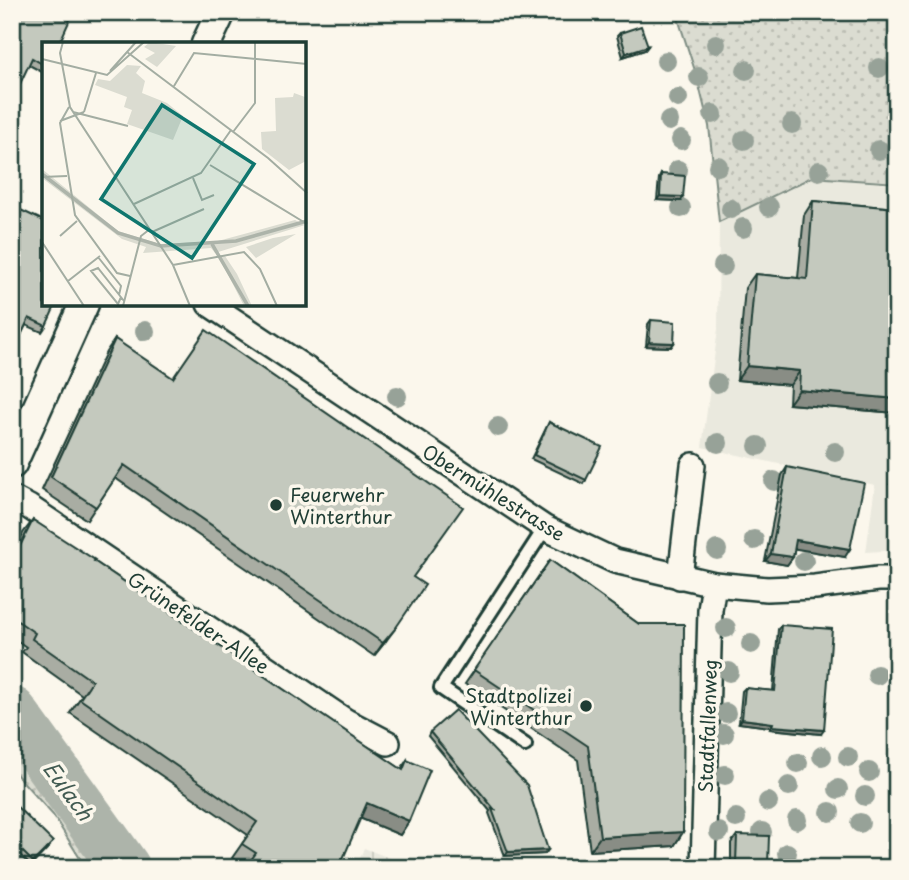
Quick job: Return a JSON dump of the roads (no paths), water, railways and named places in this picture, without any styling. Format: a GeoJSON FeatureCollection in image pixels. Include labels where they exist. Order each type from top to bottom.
{"type":"FeatureCollection","features":[{"type":"Feature","properties":{"kind":"street"},"geometry":{"type":"LineString","coordinates":[[207,42],[221,12]]}},
{"type":"Feature","properties":{"kind":"street"},"geometry":{"type":"LineString","coordinates":[[13,463],[83,306]]}},
{"type":"Feature","properties":{"kind":"street","name":"Obermühlestrasse"},"geometry":{"type":"LineString","coordinates":[[212,306],[545,528],[615,561],[714,584],[767,589],[897,579]]}},
{"type":"Feature","properties":{"kind":"street"},"geometry":{"type":"LineString","coordinates":[[680,577],[693,465]]}},
{"type":"Feature","properties":{"kind":"street","name":"Grünefelder-Allee"},"geometry":{"type":"LineString","coordinates":[[12,498],[346,721],[388,743]]}},
{"type":"Feature","properties":{"kind":"street","name":"Stadtfallenweg"},"geometry":{"type":"LineString","coordinates":[[703,868],[710,610],[714,584]]}},
{"type":"Feature","properties":{"kind":"lane"},"geometry":{"type":"LineString","coordinates":[[525,745],[441,688],[545,528]]}},
{"type":"Feature","properties":{"kind":"waterway","name":"Eulach"},"geometry":{"type":"LineString","coordinates":[[12,712],[125,868]]}},
{"type":"Feature","properties":{"kind":"place","name":"Feuerwehr Winterthur"},"geometry":{"type":"Point","coordinates":[276,505]}},
{"type":"Feature","properties":{"kind":"place","name":"Stadtpolizei Winterthur"},"geometry":{"type":"Point","coordinates":[586,706]}}]}
